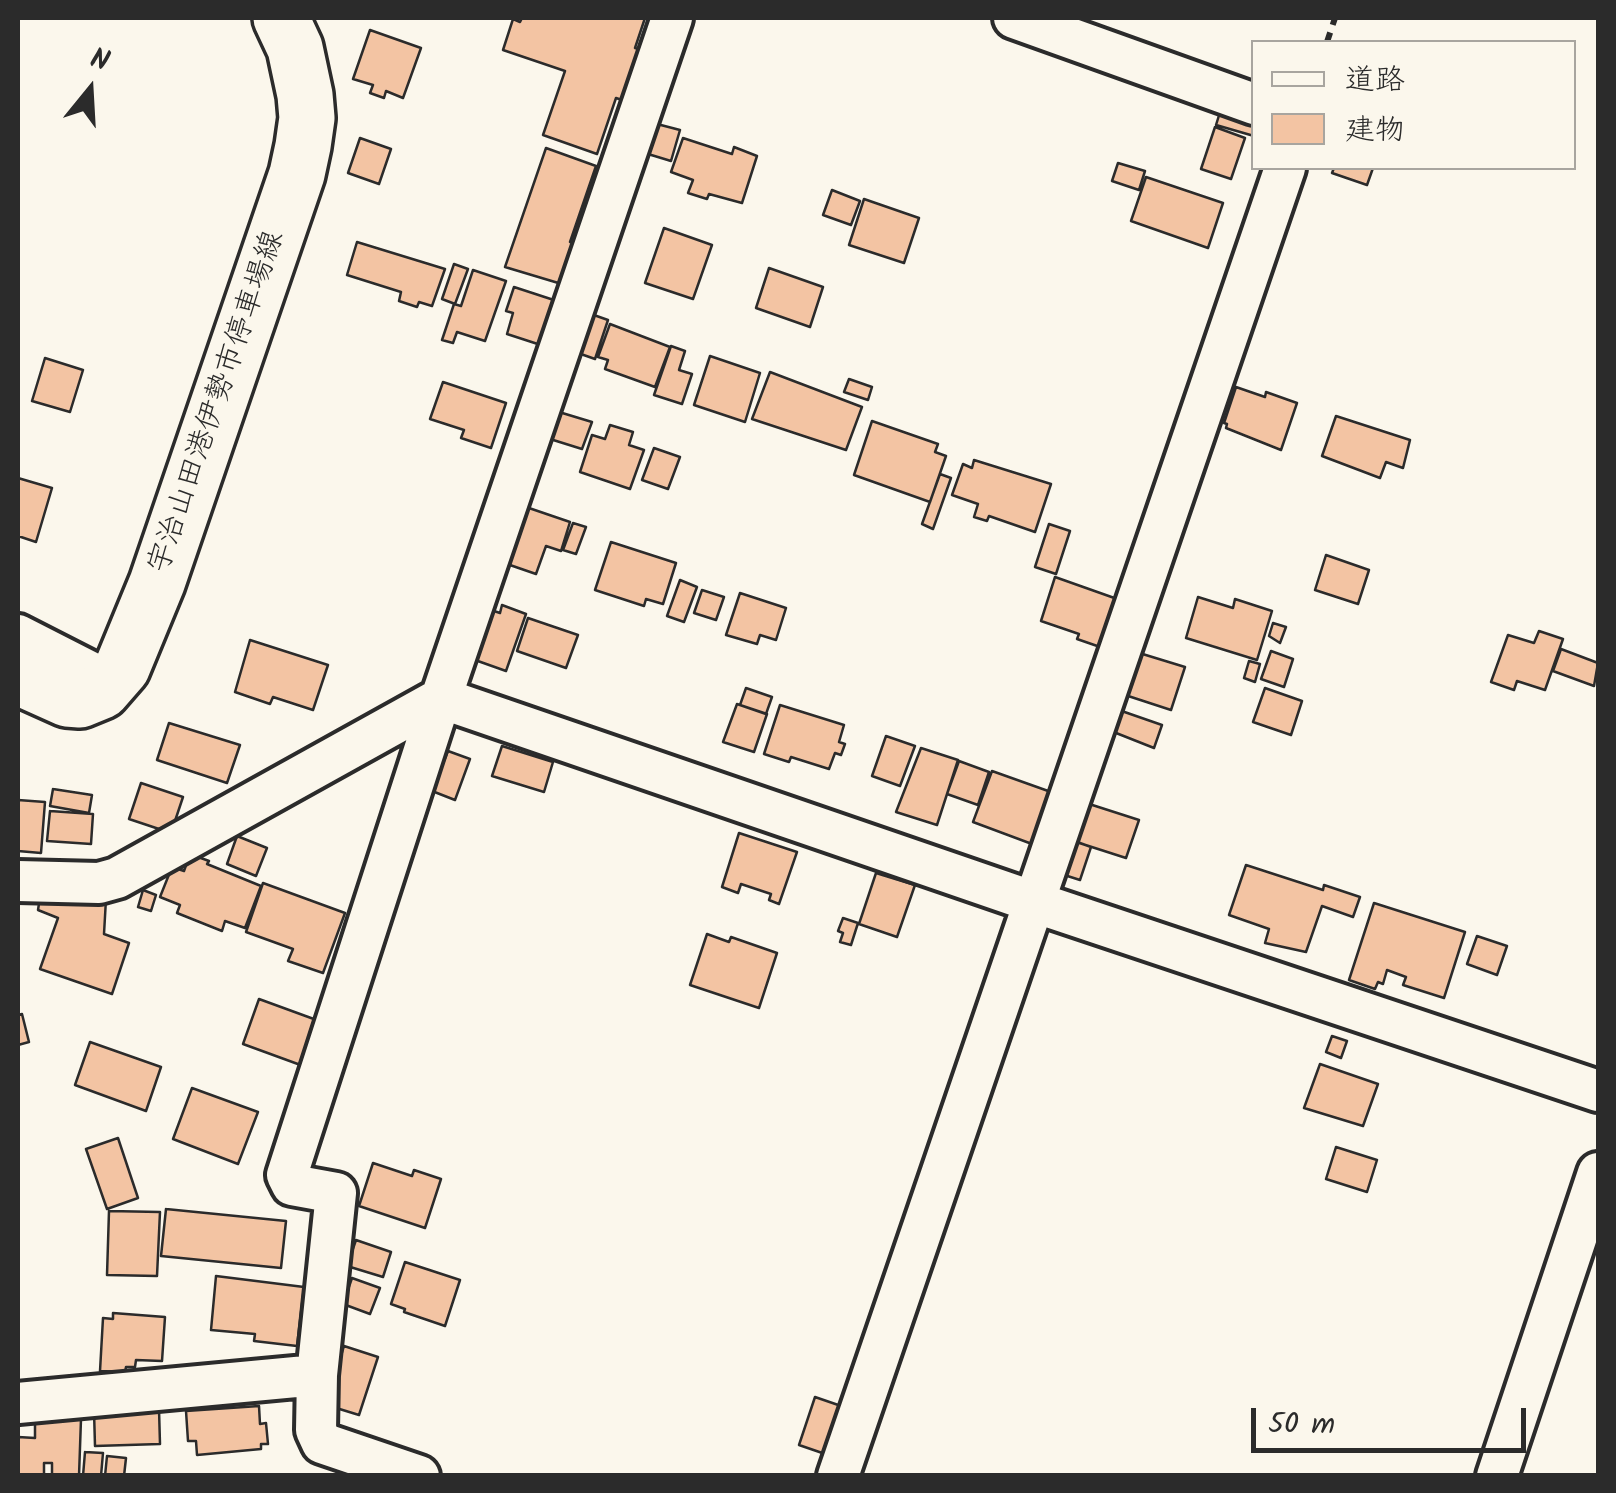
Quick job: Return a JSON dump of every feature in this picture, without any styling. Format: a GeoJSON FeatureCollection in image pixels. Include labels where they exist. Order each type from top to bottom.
{"type":"FeatureCollection","features":[{"type":"Feature","properties":{"kind":"main road","name":"宇治山田港伊勢市停車場線"},"geometry":{"type":"LineString","coordinates":[[112,683],[158,583],[296,174],[307,118],[306,95],[295,48],[281,18]]}},
{"type":"Feature","properties":{"kind":"main road"},"geometry":{"type":"LineString","coordinates":[[18,678],[52,694],[80,700],[92,698],[112,683]]}},
{"type":"Feature","properties":{"kind":"street"},"geometry":{"type":"LineString","coordinates":[[419,1476],[322,1442],[316,1430],[317,1375],[336,1193],[292,1185],[287,1176],[441,698],[672,18]]}},
{"type":"Feature","properties":{"kind":"street"},"geometry":{"type":"LineString","coordinates":[[1014,18],[1251,103]]}},
{"type":"Feature","properties":{"kind":"street"},"geometry":{"type":"LineString","coordinates":[[838,1476],[1284,170]]}},
{"type":"Feature","properties":{"kind":"street"},"geometry":{"type":"LineString","coordinates":[[18,635],[112,683]]}},
{"type":"Feature","properties":{"kind":"street"},"geometry":{"type":"LineString","coordinates":[[18,881],[99,883],[117,878],[441,698],[1598,1091]]}},
{"type":"Feature","properties":{"kind":"street"},"geometry":{"type":"LineString","coordinates":[[1497,1476],[1598,1173]]}},
{"type":"Feature","properties":{"kind":"street"},"geometry":{"type":"LineString","coordinates":[[18,1403],[317,1375]]}},
{"type":"Feature","properties":{"kind":"building"},"geometry":{"type":"Polygon","coordinates":[[[522,18],[645,18],[635,48],[645,51],[628,102],[616,98],[597,154],[543,135],[565,71],[503,50],[513,19],[520,22],[522,18]]]}},
{"type":"Feature","properties":{"kind":"building"},"geometry":{"type":"Polygon","coordinates":[[[370,30],[421,48],[403,98],[386,91],[384,98],[370,93],[373,85],[353,79],[370,30]]]}},
{"type":"Feature","properties":{"kind":"building"},"geometry":{"type":"Polygon","coordinates":[[[1226,93],[1251,100],[1251,135],[1216,125],[1226,93]]]}},
{"type":"Feature","properties":{"kind":"building"},"geometry":{"type":"Polygon","coordinates":[[[657,124],[680,130],[671,161],[648,154],[657,124]]]}},
{"type":"Feature","properties":{"kind":"building"},"geometry":{"type":"Polygon","coordinates":[[[1215,127],[1245,138],[1231,179],[1201,169],[1215,127]]]}},
{"type":"Feature","properties":{"kind":"building"},"geometry":{"type":"Polygon","coordinates":[[[360,138],[391,149],[379,184],[348,173],[360,138]]]}},
{"type":"Feature","properties":{"kind":"building"},"geometry":{"type":"Polygon","coordinates":[[[683,138],[732,154],[734,147],[757,156],[742,203],[688,193],[693,180],[671,172],[683,138]]]}},
{"type":"Feature","properties":{"kind":"building"},"geometry":{"type":"Polygon","coordinates":[[[546,148],[596,166],[570,242],[578,244],[565,285],[505,267],[546,148]]]}},
{"type":"Feature","properties":{"kind":"building"},"geometry":{"type":"Polygon","coordinates":[[[1118,163],[1145,171],[1139,190],[1112,181],[1118,163]]]}},
{"type":"Feature","properties":{"kind":"building"},"geometry":{"type":"Polygon","coordinates":[[[1333,170],[1372,170],[1367,185],[1332,173],[1333,170]]]}},
{"type":"Feature","properties":{"kind":"building"},"geometry":{"type":"Polygon","coordinates":[[[1146,177],[1223,203],[1208,248],[1131,221],[1146,177]]]}},
{"type":"Feature","properties":{"kind":"building"},"geometry":{"type":"Polygon","coordinates":[[[832,190],[860,201],[851,225],[823,215],[832,190]]]}},
{"type":"Feature","properties":{"kind":"building"},"geometry":{"type":"Polygon","coordinates":[[[864,199],[919,218],[904,263],[849,245],[864,199]]]}},
{"type":"Feature","properties":{"kind":"building"},"geometry":{"type":"Polygon","coordinates":[[[664,228],[712,245],[693,299],[645,283],[664,228]]]}},
{"type":"Feature","properties":{"kind":"building"},"geometry":{"type":"Polygon","coordinates":[[[357,242],[445,269],[432,306],[419,302],[417,307],[399,301],[401,292],[347,275],[357,242]]]}},
{"type":"Feature","properties":{"kind":"building"},"geometry":{"type":"Polygon","coordinates":[[[454,264],[468,269],[455,304],[442,299],[454,264]]]}},
{"type":"Feature","properties":{"kind":"building"},"geometry":{"type":"Polygon","coordinates":[[[769,268],[823,287],[810,327],[756,308],[769,268]]]}},
{"type":"Feature","properties":{"kind":"building"},"geometry":{"type":"Polygon","coordinates":[[[473,270],[506,281],[485,341],[457,332],[453,343],[442,340],[454,304],[461,306],[473,270]]]}},
{"type":"Feature","properties":{"kind":"building"},"geometry":{"type":"Polygon","coordinates":[[[514,287],[563,303],[550,348],[507,334],[513,313],[506,311],[514,287]]]}},
{"type":"Feature","properties":{"kind":"building"},"geometry":{"type":"Polygon","coordinates":[[[591,314],[608,320],[595,359],[578,353],[591,314]]]}},
{"type":"Feature","properties":{"kind":"building"},"geometry":{"type":"Polygon","coordinates":[[[610,324],[670,347],[655,387],[605,369],[608,360],[598,357],[610,324]]]}},
{"type":"Feature","properties":{"kind":"building"},"geometry":{"type":"Polygon","coordinates":[[[671,346],[685,351],[679,370],[692,374],[682,404],[654,395],[671,346]]]}},
{"type":"Feature","properties":{"kind":"building"},"geometry":{"type":"Polygon","coordinates":[[[710,356],[760,373],[745,422],[694,405],[710,356]]]}},
{"type":"Feature","properties":{"kind":"building"},"geometry":{"type":"Polygon","coordinates":[[[45,358],[83,370],[70,412],[32,401],[45,358]]]}},
{"type":"Feature","properties":{"kind":"building"},"geometry":{"type":"Polygon","coordinates":[[[770,372],[862,407],[846,450],[752,419],[770,372]]]}},
{"type":"Feature","properties":{"kind":"building"},"geometry":{"type":"Polygon","coordinates":[[[849,379],[872,387],[868,400],[844,392],[849,379]]]}},
{"type":"Feature","properties":{"kind":"building"},"geometry":{"type":"Polygon","coordinates":[[[443,382],[506,403],[491,448],[461,438],[464,430],[430,419],[443,382]]]}},
{"type":"Feature","properties":{"kind":"building"},"geometry":{"type":"Polygon","coordinates":[[[1236,387],[1297,403],[1281,450],[1226,428],[1224,423],[1236,387]]]}},
{"type":"Feature","properties":{"kind":"building"},"geometry":{"type":"Polygon","coordinates":[[[559,412],[592,422],[582,449],[550,439],[559,412]]]}},
{"type":"Feature","properties":{"kind":"building"},"geometry":{"type":"Polygon","coordinates":[[[1336,416],[1410,440],[1403,468],[1386,462],[1380,478],[1322,456],[1336,416]]]}},
{"type":"Feature","properties":{"kind":"building"},"geometry":{"type":"Polygon","coordinates":[[[872,421],[938,444],[935,452],[946,456],[930,502],[854,475],[872,421]]]}},
{"type":"Feature","properties":{"kind":"building"},"geometry":{"type":"Polygon","coordinates":[[[610,425],[633,432],[629,445],[644,450],[630,489],[580,472],[592,435],[605,439],[610,425]]]}},
{"type":"Feature","properties":{"kind":"building"},"geometry":{"type":"Polygon","coordinates":[[[654,448],[680,457],[668,489],[642,480],[654,448]]]}},
{"type":"Feature","properties":{"kind":"building"},"geometry":{"type":"Polygon","coordinates":[[[974,460],[1051,484],[1035,532],[989,516],[987,521],[974,517],[978,504],[952,495],[963,464],[972,468],[974,460]]]}},
{"type":"Feature","properties":{"kind":"building"},"geometry":{"type":"Polygon","coordinates":[[[940,474],[951,478],[933,529],[922,524],[940,474]]]}},
{"type":"Feature","properties":{"kind":"building"},"geometry":{"type":"Polygon","coordinates":[[[18,478],[52,488],[36,542],[18,536],[18,478]]]}},
{"type":"Feature","properties":{"kind":"building"},"geometry":{"type":"Polygon","coordinates":[[[526,507],[570,522],[561,551],[546,546],[536,574],[507,564],[526,507]]]}},
{"type":"Feature","properties":{"kind":"building"},"geometry":{"type":"Polygon","coordinates":[[[573,523],[586,527],[576,554],[563,550],[573,523]]]}},
{"type":"Feature","properties":{"kind":"building"},"geometry":{"type":"Polygon","coordinates":[[[1049,524],[1070,531],[1056,574],[1035,567],[1049,524]]]}},
{"type":"Feature","properties":{"kind":"building"},"geometry":{"type":"Polygon","coordinates":[[[611,542],[676,563],[663,604],[646,599],[644,606],[595,590],[611,542]]]}},
{"type":"Feature","properties":{"kind":"building"},"geometry":{"type":"Polygon","coordinates":[[[1326,555],[1369,570],[1358,604],[1315,590],[1326,555]]]}},
{"type":"Feature","properties":{"kind":"building"},"geometry":{"type":"Polygon","coordinates":[[[1055,577],[1120,600],[1103,648],[1077,639],[1079,634],[1041,621],[1055,577]]]}},
{"type":"Feature","properties":{"kind":"building"},"geometry":{"type":"Polygon","coordinates":[[[680,580],[697,587],[684,622],[667,616],[680,580]]]}},
{"type":"Feature","properties":{"kind":"building"},"geometry":{"type":"Polygon","coordinates":[[[702,590],[724,597],[716,620],[694,613],[702,590]]]}},
{"type":"Feature","properties":{"kind":"building"},"geometry":{"type":"Polygon","coordinates":[[[740,593],[786,608],[776,640],[760,635],[757,644],[726,635],[740,593]]]}},
{"type":"Feature","properties":{"kind":"building"},"geometry":{"type":"Polygon","coordinates":[[[1198,597],[1233,608],[1235,599],[1272,611],[1257,660],[1186,638],[1198,597]]]}},
{"type":"Feature","properties":{"kind":"building"},"geometry":{"type":"Polygon","coordinates":[[[502,605],[526,614],[506,671],[475,660],[491,610],[500,613],[502,605]]]}},
{"type":"Feature","properties":{"kind":"building"},"geometry":{"type":"Polygon","coordinates":[[[528,618],[578,635],[566,668],[517,651],[528,618]]]}},
{"type":"Feature","properties":{"kind":"building"},"geometry":{"type":"Polygon","coordinates":[[[1273,623],[1286,627],[1280,643],[1269,636],[1273,623]]]}},
{"type":"Feature","properties":{"kind":"building"},"geometry":{"type":"Polygon","coordinates":[[[1539,631],[1563,639],[1545,690],[1517,681],[1514,690],[1491,682],[1508,635],[1534,643],[1539,631]]]}},
{"type":"Feature","properties":{"kind":"building"},"geometry":{"type":"Polygon","coordinates":[[[250,640],[328,665],[313,710],[273,697],[270,704],[235,692],[250,640]]]}},
{"type":"Feature","properties":{"kind":"building"},"geometry":{"type":"Polygon","coordinates":[[[1561,649],[1598,663],[1594,686],[1553,671],[1561,649]]]}},
{"type":"Feature","properties":{"kind":"building"},"geometry":{"type":"Polygon","coordinates":[[[1271,651],[1293,659],[1284,687],[1261,679],[1271,651]]]}},
{"type":"Feature","properties":{"kind":"building"},"geometry":{"type":"Polygon","coordinates":[[[1136,652],[1185,667],[1171,710],[1122,694],[1136,652]]]}},
{"type":"Feature","properties":{"kind":"building"},"geometry":{"type":"Polygon","coordinates":[[[1249,661],[1260,664],[1255,682],[1244,678],[1249,661]]]}},
{"type":"Feature","properties":{"kind":"building"},"geometry":{"type":"Polygon","coordinates":[[[746,688],[772,697],[766,714],[740,705],[746,688]]]}},
{"type":"Feature","properties":{"kind":"building"},"geometry":{"type":"Polygon","coordinates":[[[1265,688],[1302,701],[1291,735],[1253,722],[1265,688]]]}},
{"type":"Feature","properties":{"kind":"building"},"geometry":{"type":"Polygon","coordinates":[[[737,704],[767,714],[754,752],[723,742],[737,704]]]}},
{"type":"Feature","properties":{"kind":"building"},"geometry":{"type":"Polygon","coordinates":[[[780,705],[844,725],[839,742],[845,744],[841,755],[835,753],[829,769],[791,757],[789,762],[764,754],[780,705]]]}},
{"type":"Feature","properties":{"kind":"building"},"geometry":{"type":"Polygon","coordinates":[[[1113,708],[1162,725],[1154,748],[1106,729],[1113,708]]]}},
{"type":"Feature","properties":{"kind":"building"},"geometry":{"type":"Polygon","coordinates":[[[169,723],[240,745],[227,783],[157,760],[169,723]]]}},
{"type":"Feature","properties":{"kind":"building"},"geometry":{"type":"Polygon","coordinates":[[[886,736],[915,746],[900,786],[872,776],[886,736]]]}},
{"type":"Feature","properties":{"kind":"building"},"geometry":{"type":"Polygon","coordinates":[[[502,746],[553,762],[544,792],[492,776],[502,746]]]}},
{"type":"Feature","properties":{"kind":"building"},"geometry":{"type":"Polygon","coordinates":[[[921,748],[958,760],[937,825],[896,812],[921,748]]]}},
{"type":"Feature","properties":{"kind":"building"},"geometry":{"type":"Polygon","coordinates":[[[448,751],[470,759],[455,800],[432,791],[448,751]]]}},
{"type":"Feature","properties":{"kind":"building"},"geometry":{"type":"Polygon","coordinates":[[[959,761],[989,772],[978,805],[947,794],[959,761]]]}},
{"type":"Feature","properties":{"kind":"building"},"geometry":{"type":"Polygon","coordinates":[[[992,771],[1051,792],[1032,844],[973,822],[992,771]]]}},
{"type":"Feature","properties":{"kind":"building"},"geometry":{"type":"Polygon","coordinates":[[[141,783],[183,797],[171,833],[129,819],[141,783]]]}},
{"type":"Feature","properties":{"kind":"building"},"geometry":{"type":"Polygon","coordinates":[[[53,789],[92,795],[89,813],[50,806],[53,789]]]}},
{"type":"Feature","properties":{"kind":"building"},"geometry":{"type":"Polygon","coordinates":[[[18,800],[45,802],[41,853],[18,851],[18,800]]]}},
{"type":"Feature","properties":{"kind":"building"},"geometry":{"type":"Polygon","coordinates":[[[1083,802],[1139,820],[1126,858],[1070,840],[1083,802]]]}},
{"type":"Feature","properties":{"kind":"building"},"geometry":{"type":"Polygon","coordinates":[[[50,811],[93,814],[91,844],[47,841],[50,811]]]}},
{"type":"Feature","properties":{"kind":"building"},"geometry":{"type":"Polygon","coordinates":[[[739,833],[797,852],[779,904],[769,900],[771,894],[741,884],[738,893],[722,887],[739,833]]]}},
{"type":"Feature","properties":{"kind":"building"},"geometry":{"type":"Polygon","coordinates":[[[237,836],[267,848],[256,876],[227,864],[237,836]]]}},
{"type":"Feature","properties":{"kind":"building"},"geometry":{"type":"Polygon","coordinates":[[[1069,839],[1091,847],[1080,880],[1058,873],[1069,839]]]}},
{"type":"Feature","properties":{"kind":"building"},"geometry":{"type":"Polygon","coordinates":[[[190,854],[261,886],[245,928],[225,921],[222,931],[177,913],[180,905],[160,897],[172,867],[184,871],[190,854]]]}},
{"type":"Feature","properties":{"kind":"building"},"geometry":{"type":"Polygon","coordinates":[[[1246,865],[1323,890],[1324,885],[1360,897],[1353,917],[1322,906],[1306,952],[1265,943],[1269,929],[1229,915],[1246,865]]]}},
{"type":"Feature","properties":{"kind":"building"},"geometry":{"type":"Polygon","coordinates":[[[876,873],[915,885],[897,937],[859,924],[876,873]]]}},
{"type":"Feature","properties":{"kind":"building"},"geometry":{"type":"Polygon","coordinates":[[[263,883],[345,913],[323,973],[288,961],[293,949],[246,932],[263,883]]]}},
{"type":"Feature","properties":{"kind":"building"},"geometry":{"type":"Polygon","coordinates":[[[143,890],[156,895],[151,911],[138,907],[143,890]]]}},
{"type":"Feature","properties":{"kind":"building"},"geometry":{"type":"Polygon","coordinates":[[[40,897],[106,899],[104,934],[129,943],[112,994],[40,969],[58,918],[38,910],[40,897]]]}},
{"type":"Feature","properties":{"kind":"building"},"geometry":{"type":"Polygon","coordinates":[[[1374,903],[1465,932],[1444,998],[1403,985],[1406,977],[1387,970],[1383,984],[1378,982],[1375,989],[1349,980],[1374,903]]]}},
{"type":"Feature","properties":{"kind":"building"},"geometry":{"type":"Polygon","coordinates":[[[843,918],[858,923],[851,945],[840,942],[843,933],[838,931],[843,918]]]}},
{"type":"Feature","properties":{"kind":"building"},"geometry":{"type":"Polygon","coordinates":[[[707,934],[729,942],[731,937],[777,953],[759,1008],[690,985],[707,934]]]}},
{"type":"Feature","properties":{"kind":"building"},"geometry":{"type":"Polygon","coordinates":[[[1477,936],[1507,946],[1497,975],[1467,964],[1477,936]]]}},
{"type":"Feature","properties":{"kind":"building"},"geometry":{"type":"Polygon","coordinates":[[[259,999],[322,1022],[306,1067],[243,1044],[259,999]]]}},
{"type":"Feature","properties":{"kind":"building"},"geometry":{"type":"Polygon","coordinates":[[[22,1014],[29,1042],[18,1045],[18,1015],[22,1014]]]}},
{"type":"Feature","properties":{"kind":"building"},"geometry":{"type":"Polygon","coordinates":[[[1332,1036],[1347,1041],[1341,1058],[1326,1052],[1332,1036]]]}},
{"type":"Feature","properties":{"kind":"building"},"geometry":{"type":"Polygon","coordinates":[[[90,1042],[161,1067],[146,1111],[75,1085],[90,1042]]]}},
{"type":"Feature","properties":{"kind":"building"},"geometry":{"type":"Polygon","coordinates":[[[1320,1064],[1378,1084],[1363,1126],[1304,1108],[1320,1064]]]}},
{"type":"Feature","properties":{"kind":"building"},"geometry":{"type":"Polygon","coordinates":[[[192,1088],[258,1112],[238,1164],[173,1139],[192,1088]]]}},
{"type":"Feature","properties":{"kind":"building"},"geometry":{"type":"Polygon","coordinates":[[[118,1138],[138,1198],[107,1209],[86,1149],[118,1138]]]}},
{"type":"Feature","properties":{"kind":"building"},"geometry":{"type":"Polygon","coordinates":[[[1336,1147],[1377,1160],[1367,1192],[1326,1179],[1336,1147]]]}},
{"type":"Feature","properties":{"kind":"building"},"geometry":{"type":"Polygon","coordinates":[[[373,1163],[412,1176],[414,1170],[441,1179],[425,1228],[359,1206],[373,1163]]]}},
{"type":"Feature","properties":{"kind":"building"},"geometry":{"type":"Polygon","coordinates":[[[166,1209],[286,1221],[281,1268],[161,1256],[166,1209]]]}},
{"type":"Feature","properties":{"kind":"building"},"geometry":{"type":"Polygon","coordinates":[[[109,1211],[160,1212],[157,1276],[107,1275],[109,1211]]]}},
{"type":"Feature","properties":{"kind":"building"},"geometry":{"type":"Polygon","coordinates":[[[356,1240],[391,1252],[383,1277],[347,1266],[356,1240]]]}},
{"type":"Feature","properties":{"kind":"building"},"geometry":{"type":"Polygon","coordinates":[[[405,1262],[460,1280],[445,1326],[391,1304],[405,1262]]]}},
{"type":"Feature","properties":{"kind":"building"},"geometry":{"type":"Polygon","coordinates":[[[216,1276],[304,1287],[297,1346],[254,1341],[255,1334],[211,1330],[216,1276]]]}},
{"type":"Feature","properties":{"kind":"building"},"geometry":{"type":"Polygon","coordinates":[[[352,1278],[380,1288],[370,1314],[343,1304],[352,1278]]]}},
{"type":"Feature","properties":{"kind":"building"},"geometry":{"type":"Polygon","coordinates":[[[113,1313],[165,1317],[162,1361],[136,1360],[135,1367],[126,1367],[125,1372],[100,1371],[103,1318],[113,1319],[113,1313]]]}},
{"type":"Feature","properties":{"kind":"building"},"geometry":{"type":"Polygon","coordinates":[[[344,1346],[378,1357],[359,1415],[333,1407],[336,1372],[344,1346]]]}},
{"type":"Feature","properties":{"kind":"building"},"geometry":{"type":"Polygon","coordinates":[[[815,1397],[847,1408],[831,1456],[799,1445],[815,1397]]]}},
{"type":"Feature","properties":{"kind":"building"},"geometry":{"type":"Polygon","coordinates":[[[259,1406],[260,1424],[266,1423],[268,1444],[261,1444],[261,1449],[197,1455],[196,1441],[188,1441],[186,1411],[259,1406]]]}},
{"type":"Feature","properties":{"kind":"building"},"geometry":{"type":"Polygon","coordinates":[[[159,1409],[160,1444],[95,1446],[94,1411],[159,1409]]]}},
{"type":"Feature","properties":{"kind":"building"},"geometry":{"type":"Polygon","coordinates":[[[35,1418],[81,1419],[79,1476],[52,1476],[52,1463],[44,1463],[44,1476],[18,1476],[18,1437],[35,1438],[35,1418]]]}},
{"type":"Feature","properties":{"kind":"building"},"geometry":{"type":"Polygon","coordinates":[[[85,1452],[103,1453],[101,1476],[83,1476],[85,1452]]]}},
{"type":"Feature","properties":{"kind":"building"},"geometry":{"type":"Polygon","coordinates":[[[107,1456],[126,1458],[124,1476],[105,1476],[107,1456]]]}}]}
